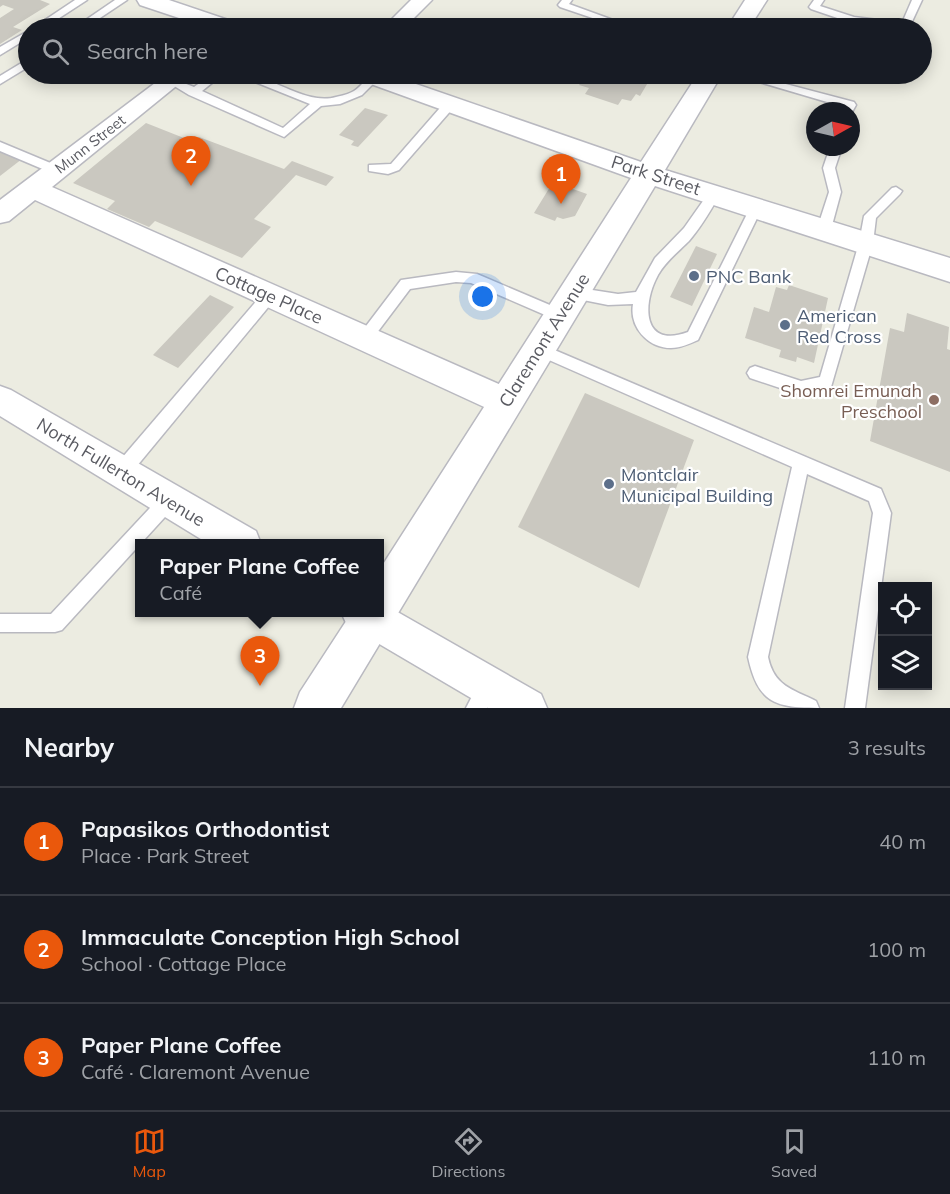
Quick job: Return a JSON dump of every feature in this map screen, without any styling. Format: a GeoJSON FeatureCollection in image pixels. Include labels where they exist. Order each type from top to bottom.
{"type":"FeatureCollection","features":[{"type":"Feature","properties":{"kind":"street"},"geometry":{"type":"LineString","coordinates":[[403,18],[422,0]]}},
{"type":"Feature","properties":{"kind":"street"},"geometry":{"type":"LineString","coordinates":[[743,18],[753,0]]}},
{"type":"Feature","properties":{"kind":"street"},"geometry":{"type":"LineString","coordinates":[[152,1],[200,18]]}},
{"type":"Feature","properties":{"kind":"street","name":"Munn Street"},"geometry":{"type":"LineString","coordinates":[[0,214],[56,170],[178,84]]}},
{"type":"Feature","properties":{"kind":"street","name":"Park Street"},"geometry":{"type":"LineString","coordinates":[[395,84],[647,174],[950,270]]}},
{"type":"Feature","properties":{"kind":"street","name":"Claremont Avenue"},"geometry":{"type":"LineString","coordinates":[[384,594],[704,84]]}},
{"type":"Feature","properties":{"kind":"street","name":"Cottage Place"},"geometry":{"type":"LineString","coordinates":[[32,188],[506,402]]}},
{"type":"Feature","properties":{"kind":"street","name":"North Fullerton Avenue"},"geometry":{"type":"LineString","coordinates":[[0,400],[236,539]]}},
{"type":"Feature","properties":{"kind":"street","name":"Claremont Avenue"},"geometry":{"type":"LineString","coordinates":[[316,708],[370,617]]}},
{"type":"Feature","properties":{"kind":"street"},"geometry":{"type":"LineString","coordinates":[[377,617],[482,697],[527,708]]}},
{"type":"Feature","properties":{"kind":"lane"},"geometry":{"type":"LineString","coordinates":[[54,18],[82,0]]}},
{"type":"Feature","properties":{"kind":"lane"},"geometry":{"type":"LineString","coordinates":[[94,18],[122,0]]}},
{"type":"Feature","properties":{"kind":"lane"},"geometry":{"type":"LineString","coordinates":[[567,0],[563,5],[601,18]]}},
{"type":"Feature","properties":{"kind":"lane"},"geometry":{"type":"LineString","coordinates":[[819,0],[814,7],[846,18]]}},
{"type":"Feature","properties":{"kind":"lane"},"geometry":{"type":"LineString","coordinates":[[909,18],[917,0]]}},
{"type":"Feature","properties":{"kind":"lane"},"geometry":{"type":"LineString","coordinates":[[0,52],[18,40]]}},
{"type":"Feature","properties":{"kind":"lane"},"geometry":{"type":"LineString","coordinates":[[0,81],[18,69]]}},
{"type":"Feature","properties":{"kind":"lane"},"geometry":{"type":"LineString","coordinates":[[185,84],[284,133],[318,103]]}},
{"type":"Feature","properties":{"kind":"lane"},"geometry":{"type":"LineString","coordinates":[[270,84],[318,103],[336,101],[358,93],[364,84]]}},
{"type":"Feature","properties":{"kind":"lane"},"geometry":{"type":"LineString","coordinates":[[773,84],[839,102]]}},
{"type":"Feature","properties":{"kind":"lane"},"geometry":{"type":"LineString","coordinates":[[373,168],[388,170],[395,167],[450,104]]}},
{"type":"Feature","properties":{"kind":"lane"},"geometry":{"type":"LineString","coordinates":[[0,146],[56,170]]}},
{"type":"Feature","properties":{"kind":"lane"},"geometry":{"type":"LineString","coordinates":[[824,229],[835,192],[829,168],[833,156]]}},
{"type":"Feature","properties":{"kind":"lane"},"geometry":{"type":"LineString","coordinates":[[755,373],[801,388],[826,382],[866,243],[870,216],[896,191]]}},
{"type":"Feature","properties":{"kind":"lane"},"geometry":{"type":"LineString","coordinates":[[714,194],[685,237],[668,250],[653,270],[643,295],[640,318],[649,334],[667,343],[683,342],[693,336],[756,207]]}},
{"type":"Feature","properties":{"kind":"lane"},"geometry":{"type":"LineString","coordinates":[[365,338],[406,284],[429,280],[472,278],[566,304],[627,300],[643,295]]}},
{"type":"Feature","properties":{"kind":"lane"},"geometry":{"type":"LineString","coordinates":[[122,472],[270,295]]}},
{"type":"Feature","properties":{"kind":"lane"},"geometry":{"type":"LineString","coordinates":[[538,349],[875,495],[882,513],[855,708]]}},
{"type":"Feature","properties":{"kind":"lane"},"geometry":{"type":"LineString","coordinates":[[801,463],[758,657],[762,676],[772,690],[809,708]]}},
{"type":"Feature","properties":{"kind":"lane"},"geometry":{"type":"LineString","coordinates":[[0,623],[55,623],[168,500]]}},
{"type":"Feature","properties":{"kind":"building"},"geometry":{"type":"Polygon","coordinates":[[[0,0],[40,0],[50,4],[27,18],[18,18],[18,24],[13,27],[18,29],[18,33],[0,44],[0,18],[14,9],[3,5],[0,7],[0,0]]]}},
{"type":"Feature","properties":{"kind":"building"},"geometry":{"type":"Polygon","coordinates":[[[647,84],[640,96],[636,94],[631,101],[622,99],[618,105],[585,94],[589,88],[579,85],[647,84]]]}},
{"type":"Feature","properties":{"kind":"building"},"geometry":{"type":"Polygon","coordinates":[[[365,108],[388,115],[358,147],[351,145],[354,141],[339,135],[365,108]]]}},
{"type":"Feature","properties":{"kind":"building"},"geometry":{"type":"Polygon","coordinates":[[[146,123],[194,142],[199,137],[284,169],[292,161],[334,177],[326,186],[296,175],[254,219],[271,227],[242,258],[155,221],[149,227],[107,209],[115,201],[73,183],[146,123]]]}},
{"type":"Feature","properties":{"kind":"building"},"geometry":{"type":"Polygon","coordinates":[[[0,150],[22,159],[0,176],[0,150]]]}},
{"type":"Feature","properties":{"kind":"building"},"geometry":{"type":"Polygon","coordinates":[[[553,182],[587,194],[575,216],[563,219],[557,217],[555,221],[534,213],[553,182]]]}},
{"type":"Feature","properties":{"kind":"building","name":"PNC Bank"},"geometry":{"type":"Polygon","coordinates":[[[696,246],[717,254],[692,306],[670,297],[696,246]]]}},
{"type":"Feature","properties":{"kind":"building","name":"American Red Cross"},"geometry":{"type":"Polygon","coordinates":[[[789,285],[828,298],[814,363],[797,357],[796,362],[779,357],[781,350],[745,338],[754,307],[769,312],[776,287],[787,290],[789,285]]]}},
{"type":"Feature","properties":{"kind":"building"},"geometry":{"type":"Polygon","coordinates":[[[210,295],[234,307],[178,368],[153,355],[210,295]]]}},
{"type":"Feature","properties":{"kind":"building"},"geometry":{"type":"Polygon","coordinates":[[[907,313],[949,327],[947,349],[950,350],[950,472],[870,441],[890,328],[904,332],[907,313]]]}},
{"type":"Feature","properties":{"kind":"building","name":"Montclair Municipal Building"},"geometry":{"type":"Polygon","coordinates":[[[585,393],[694,440],[639,588],[518,527],[585,393]]]}},
{"type":"Feature","properties":{"kind":"place","name":"Immaculate Conception High School"},"geometry":{"type":"Point","coordinates":[191,186]}},
{"type":"Feature","properties":{"kind":"place","name":"Papasikos Orthodontist"},"geometry":{"type":"Point","coordinates":[561,204]}},
{"type":"Feature","properties":{"kind":"place","name":"PNC Bank"},"geometry":{"type":"Point","coordinates":[694,276]}},
{"type":"Feature","properties":{"kind":"place","name":"American Red Cross"},"geometry":{"type":"Point","coordinates":[785,325]}},
{"type":"Feature","properties":{"kind":"place","name":"Shomrei Emunah Preschool"},"geometry":{"type":"Point","coordinates":[934,400]}},
{"type":"Feature","properties":{"kind":"place","name":"Montclair Municipal Building"},"geometry":{"type":"Point","coordinates":[609,484]}},
{"type":"Feature","properties":{"kind":"place","name":"Paper Plane Coffee"},"geometry":{"type":"Point","coordinates":[260,686]}}]}
